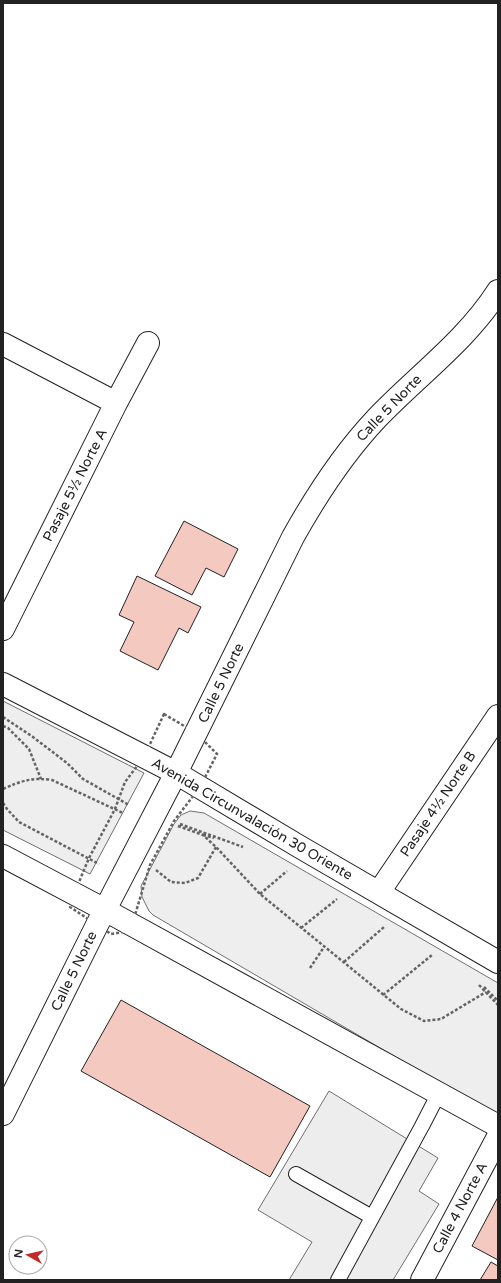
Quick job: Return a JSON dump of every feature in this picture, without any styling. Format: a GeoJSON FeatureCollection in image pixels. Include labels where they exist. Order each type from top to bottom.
{"type":"FeatureCollection","features":[{"type":"Feature","properties":{"kind":"street","name":"Calle 5 Norte"},"geometry":{"type":"LineString","coordinates":[[3,1114],[123,876],[158,822],[176,773],[293,536],[310,506],[329,477],[377,418],[463,334],[498,291]]}},
{"type":"Feature","properties":{"kind":"street","name":"Pasaje 5½ Norte A"},"geometry":{"type":"LineString","coordinates":[[3,629],[116,402],[148,343]]}},
{"type":"Feature","properties":{"kind":"street"},"geometry":{"type":"LineString","coordinates":[[3,344],[116,402]]}},
{"type":"Feature","properties":{"kind":"street","name":"Avenida Circunvalación 30 Oriente"},"geometry":{"type":"LineString","coordinates":[[3,684],[176,773],[498,962]]}},
{"type":"Feature","properties":{"kind":"street","name":"Pasaje 4½ Norte B"},"geometry":{"type":"LineString","coordinates":[[379,892],[498,716]]}},
{"type":"Feature","properties":{"kind":"street"},"geometry":{"type":"LineString","coordinates":[[3,856],[74,894],[101,918],[439,1093],[498,1126]]}},
{"type":"Feature","properties":{"kind":"street","name":"Calle 4 Norte A"},"geometry":{"type":"LineString","coordinates":[[422,1280],[498,1137]]}},
{"type":"Feature","properties":{"kind":"lane"},"geometry":{"type":"LineString","coordinates":[[338,1280],[439,1093]]}},
{"type":"Feature","properties":{"kind":"lane"},"geometry":{"type":"LineString","coordinates":[[296,1174],[372,1217]]}},
{"type":"Feature","properties":{"kind":"path"},"geometry":{"type":"LineString","coordinates":[[101,918],[70,907],[89,858],[115,809],[125,782],[144,756],[164,714],[196,733]]}},
{"type":"Feature","properties":{"kind":"path"},"geometry":{"type":"LineString","coordinates":[[3,717],[33,737],[67,763],[83,779],[158,822],[174,821],[248,849]]}},
{"type":"Feature","properties":{"kind":"path"},"geometry":{"type":"LineString","coordinates":[[3,726],[8,728],[29,750],[41,779]]}},
{"type":"Feature","properties":{"kind":"path"},"geometry":{"type":"LineString","coordinates":[[3,789],[22,781],[41,779],[52,780],[115,809],[203,835],[260,894],[383,995],[402,1009],[424,1021],[441,1019],[486,992]]}},
{"type":"Feature","properties":{"kind":"path"},"geometry":{"type":"LineString","coordinates":[[3,803],[6,809],[19,822],[123,876]]}},
{"type":"Feature","properties":{"kind":"path"},"geometry":{"type":"LineString","coordinates":[[150,865],[170,882],[185,883],[198,878],[216,847]]}},
{"type":"Feature","properties":{"kind":"path"},"geometry":{"type":"LineString","coordinates":[[260,894],[291,868]]}},
{"type":"Feature","properties":{"kind":"path"},"geometry":{"type":"LineString","coordinates":[[301,928],[341,896]]}},
{"type":"Feature","properties":{"kind":"path"},"geometry":{"type":"LineString","coordinates":[[344,962],[385,926]]}},
{"type":"Feature","properties":{"kind":"path"},"geometry":{"type":"LineString","coordinates":[[310,968],[324,947]]}},
{"type":"Feature","properties":{"kind":"path"},"geometry":{"type":"LineString","coordinates":[[383,995],[434,954]]}},
{"type":"Feature","properties":{"kind":"path"},"geometry":{"type":"LineString","coordinates":[[476,978],[498,1001]]}},
{"type":"Feature","properties":{"kind":"shaded area"},"geometry":{"type":"Polygon","coordinates":[[[3,701],[144,773],[90,874],[3,830],[3,701]]]}},
{"type":"Feature","properties":{"kind":"shaded area"},"geometry":{"type":"Polygon","coordinates":[[[190,811],[204,813],[498,983],[498,1117],[153,915],[149,911],[142,897],[141,886],[174,824],[181,815],[190,811]]]}},
{"type":"Feature","properties":{"kind":"shaded area"},"geometry":{"type":"Polygon","coordinates":[[[329,1091],[438,1158],[419,1191],[439,1204],[393,1280],[289,1280],[312,1242],[258,1210],[329,1091]]]}},
{"type":"Feature","properties":{"kind":"building"},"geometry":{"type":"Polygon","coordinates":[[[184,521],[238,549],[224,577],[206,568],[192,595],[155,576],[184,521]]]}},
{"type":"Feature","properties":{"kind":"building"},"geometry":{"type":"Polygon","coordinates":[[[137,576],[201,607],[188,633],[179,628],[158,670],[120,651],[134,622],[119,615],[137,576]]]}},
{"type":"Feature","properties":{"kind":"building"},"geometry":{"type":"Polygon","coordinates":[[[121,1000],[310,1106],[270,1177],[81,1071],[121,1000]]]}},
{"type":"Feature","properties":{"kind":"building"},"geometry":{"type":"Polygon","coordinates":[[[498,1197],[498,1260],[472,1246],[498,1197]]]}},
{"type":"Feature","properties":{"kind":"building"},"geometry":{"type":"Polygon","coordinates":[[[491,1262],[498,1266],[498,1280],[480,1280],[491,1262]]]}}]}
